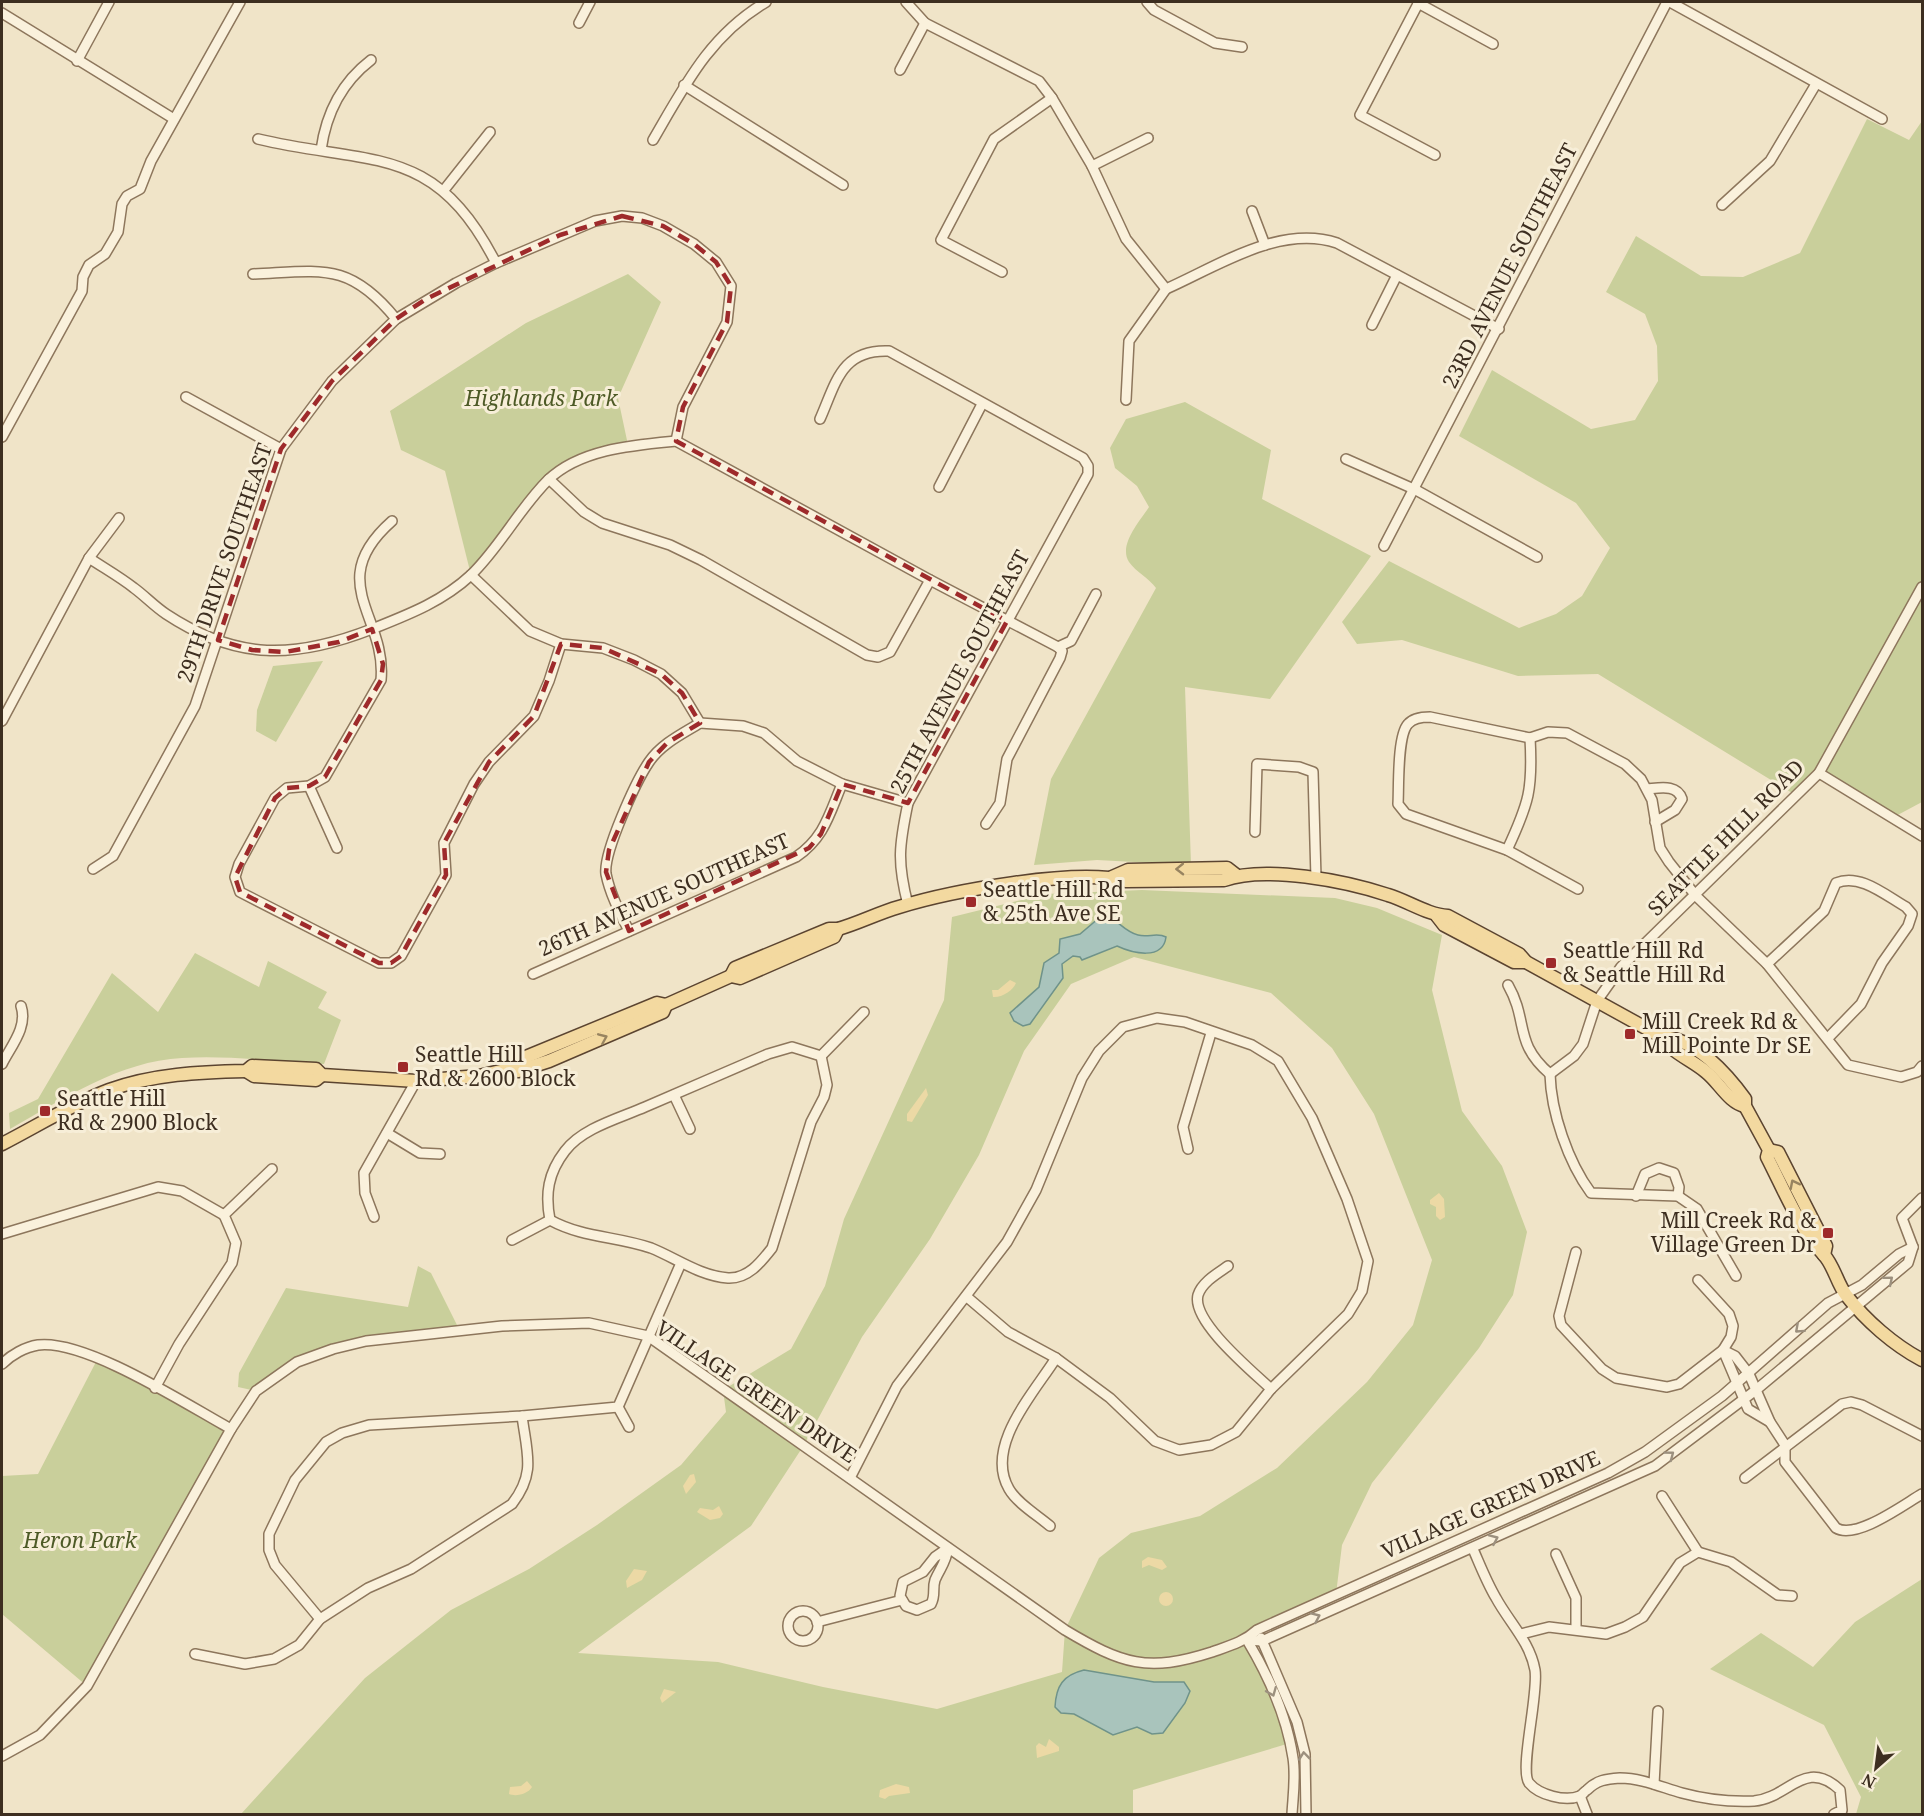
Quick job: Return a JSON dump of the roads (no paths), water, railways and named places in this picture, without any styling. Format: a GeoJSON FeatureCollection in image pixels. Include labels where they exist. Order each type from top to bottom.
{"type":"FeatureCollection","features":[{"type":"Feature","properties":{"kind":"main road"},"geometry":{"type":"LineString","coordinates":[[2,1144],[109,1090],[156,1077],[194,1072],[246,1071],[254,1076],[316,1080],[322,1075],[416,1082],[479,1076],[509,1069],[516,1061],[657,1003],[666,1005],[731,976],[740,978],[834,937],[838,929],[908,904],[999,886],[1079,876],[1112,877],[1126,881],[1224,880],[1236,875],[1316,878],[1388,895],[1437,916],[1444,925],[1514,962],[1526,962],[1662,1037],[1668,1046],[1706,1071],[1737,1105],[1745,1106],[1769,1150],[1767,1157],[1801,1224],[1817,1251],[1824,1255],[1846,1295],[1889,1338],[1923,1360]]}},
{"type":"Feature","properties":{"kind":"street"},"geometry":{"type":"LineString","coordinates":[[77,61],[109,2]]}},
{"type":"Feature","properties":{"kind":"street"},"geometry":{"type":"LineString","coordinates":[[2,437],[82,291],[83,277],[89,265],[105,254],[118,232],[122,204],[127,196],[140,189],[151,161],[240,2]]}},
{"type":"Feature","properties":{"kind":"street"},"geometry":{"type":"LineString","coordinates":[[579,22],[591,2]]}},
{"type":"Feature","properties":{"kind":"street"},"geometry":{"type":"LineString","coordinates":[[653,140],[684,85],[717,39],[740,17],[766,2]]}},
{"type":"Feature","properties":{"kind":"street"},"geometry":{"type":"LineString","coordinates":[[906,2],[925,23],[1029,74],[1052,98],[1092,166],[1126,239],[1166,289]]}},
{"type":"Feature","properties":{"kind":"street"},"geometry":{"type":"LineString","coordinates":[[1147,2],[1154,10],[1215,42],[1242,48]]}},
{"type":"Feature","properties":{"kind":"street"},"geometry":{"type":"LineString","coordinates":[[1435,155],[1360,115],[1419,2],[1493,44]]}},
{"type":"Feature","properties":{"kind":"street"},"geometry":{"type":"LineString","coordinates":[[1668,2],[1881,119]]}},
{"type":"Feature","properties":{"kind":"street","name":"23RD AVENUE SOUTHEAST"},"geometry":{"type":"LineString","coordinates":[[1384,546],[1416,490],[1668,2]]}},
{"type":"Feature","properties":{"kind":"street"},"geometry":{"type":"LineString","coordinates":[[2,13],[77,61],[174,118]]}},
{"type":"Feature","properties":{"kind":"street"},"geometry":{"type":"LineString","coordinates":[[900,70],[925,23]]}},
{"type":"Feature","properties":{"kind":"street"},"geometry":{"type":"LineString","coordinates":[[321,150],[330,111],[342,89],[371,60]]}},
{"type":"Feature","properties":{"kind":"street"},"geometry":{"type":"LineString","coordinates":[[1722,205],[1770,160],[1816,84]]}},
{"type":"Feature","properties":{"kind":"street"},"geometry":{"type":"LineString","coordinates":[[684,85],[843,184]]}},
{"type":"Feature","properties":{"kind":"street"},"geometry":{"type":"LineString","coordinates":[[1002,272],[941,240],[994,139],[1052,98]]}},
{"type":"Feature","properties":{"kind":"street"},"geometry":{"type":"LineString","coordinates":[[444,190],[490,132]]}},
{"type":"Feature","properties":{"kind":"street"},"geometry":{"type":"LineString","coordinates":[[1092,166],[1148,138]]}},
{"type":"Feature","properties":{"kind":"street"},"geometry":{"type":"LineString","coordinates":[[258,139],[387,162],[417,173],[444,190],[466,213],[496,263]]}},
{"type":"Feature","properties":{"kind":"street"},"geometry":{"type":"LineString","coordinates":[[1252,211],[1265,245]]}},
{"type":"Feature","properties":{"kind":"street","name":"29TH DRIVE SOUTHEAST"},"geometry":{"type":"LineString","coordinates":[[93,869],[113,856],[195,706],[281,449],[332,381],[396,319],[456,283],[496,263],[595,221],[622,216],[642,218],[663,226],[694,244],[716,262],[731,286],[727,322],[683,407],[676,441]]}},
{"type":"Feature","properties":{"kind":"street"},"geometry":{"type":"LineString","coordinates":[[1126,400],[1129,341],[1166,289],[1265,245],[1297,237],[1318,237],[1336,243],[1499,329]]}},
{"type":"Feature","properties":{"kind":"street"},"geometry":{"type":"LineString","coordinates":[[253,274],[318,271],[338,274],[369,289],[396,319]]}},
{"type":"Feature","properties":{"kind":"street"},"geometry":{"type":"LineString","coordinates":[[1372,325],[1397,275]]}},
{"type":"Feature","properties":{"kind":"street"},"geometry":{"type":"LineString","coordinates":[[820,419],[839,375],[849,362],[863,353],[889,351],[981,404],[939,487]]}},
{"type":"Feature","properties":{"kind":"street"},"geometry":{"type":"LineString","coordinates":[[186,397],[281,449]]}},
{"type":"Feature","properties":{"kind":"street","name":"25TH AVENUE SOUTHEAST"},"geometry":{"type":"LineString","coordinates":[[908,904],[899,870],[901,838],[908,803],[1088,474],[1088,466],[1083,458],[981,404]]}},
{"type":"Feature","properties":{"kind":"street"},"geometry":{"type":"LineString","coordinates":[[89,558],[135,588],[177,621],[218,640],[252,650],[285,652],[339,642],[424,609],[471,575],[549,479],[585,458],[628,445],[676,441],[1060,649]]}},
{"type":"Feature","properties":{"kind":"street"},"geometry":{"type":"LineString","coordinates":[[1346,459],[1416,490],[1537,557]]}},
{"type":"Feature","properties":{"kind":"street"},"geometry":{"type":"LineString","coordinates":[[549,479],[584,512],[602,524],[670,545],[701,560],[867,655],[879,657],[890,652],[930,580]]}},
{"type":"Feature","properties":{"kind":"street"},"geometry":{"type":"LineString","coordinates":[[2,721],[89,558],[119,518]]}},
{"type":"Feature","properties":{"kind":"street"},"geometry":{"type":"LineString","coordinates":[[392,521],[377,534],[364,555],[360,581],[361,600],[383,664],[381,680],[337,760],[325,777],[309,786],[287,788],[275,798],[239,864],[235,877],[240,892],[379,963],[391,963],[402,956],[446,875],[444,843],[474,784],[489,762],[534,716],[561,644]]}},
{"type":"Feature","properties":{"kind":"street"},"geometry":{"type":"LineString","coordinates":[[471,575],[530,631],[561,644],[603,648],[661,674],[682,693],[700,723]]}},
{"type":"Feature","properties":{"kind":"street","name":"SEATTLE HILL ROAD"},"geometry":{"type":"LineString","coordinates":[[1550,1074],[1574,1056],[1583,1044],[1597,1001],[1621,967],[1819,773],[1923,587]]}},
{"type":"Feature","properties":{"kind":"street"},"geometry":{"type":"LineString","coordinates":[[986,824],[1000,803],[1007,759],[1060,649],[1071,640],[1096,594]]}},
{"type":"Feature","properties":{"kind":"street"},"geometry":{"type":"LineString","coordinates":[[1578,889],[1507,850],[1417,820],[1406,814],[1398,804],[1402,735],[1408,723],[1418,718],[1430,717],[1530,738],[1548,732],[1567,733],[1626,764],[1641,779],[1652,800],[1660,848],[1696,896],[1767,964],[1848,1065],[1902,1077],[1917,1072],[1923,1066]]}},
{"type":"Feature","properties":{"kind":"street"},"geometry":{"type":"LineString","coordinates":[[628,931],[610,891],[606,872],[609,850],[649,762],[667,743],[700,723],[743,726],[764,733],[797,760],[842,784],[908,803]]}},
{"type":"Feature","properties":{"kind":"street"},"geometry":{"type":"LineString","coordinates":[[1507,850],[1525,813],[1532,786],[1530,738]]}},
{"type":"Feature","properties":{"kind":"street"},"geometry":{"type":"LineString","coordinates":[[1255,832],[1257,764],[1299,767],[1313,772],[1316,878]]}},
{"type":"Feature","properties":{"kind":"street"},"geometry":{"type":"LineString","coordinates":[[1819,773],[1923,836]]}},
{"type":"Feature","properties":{"kind":"street","name":"26TH AVENUE SOUTHEAST"},"geometry":{"type":"LineString","coordinates":[[533,974],[796,857],[809,848],[821,834],[842,784]]}},
{"type":"Feature","properties":{"kind":"street"},"geometry":{"type":"LineString","coordinates":[[309,786],[337,848]]}},
{"type":"Feature","properties":{"kind":"street"},"geometry":{"type":"LineString","coordinates":[[1647,789],[1671,788],[1678,791],[1682,799],[1675,810],[1655,822]]}},
{"type":"Feature","properties":{"kind":"street"},"geometry":{"type":"LineString","coordinates":[[1767,964],[1824,911],[1836,883],[1847,878],[1857,880],[1906,907],[1912,914],[1908,926],[1882,963],[1861,1004],[1828,1038]]}},
{"type":"Feature","properties":{"kind":"street"},"geometry":{"type":"LineString","coordinates":[[1508,985],[1517,1001],[1521,1030],[1527,1047],[1536,1062],[1550,1074],[1551,1092],[1580,1178],[1591,1193],[1678,1196],[1697,1209],[1736,1276]]}},
{"type":"Feature","properties":{"kind":"street"},"geometry":{"type":"LineString","coordinates":[[2,1064],[22,1026],[24,1016],[21,1006]]}},
{"type":"Feature","properties":{"kind":"street"},"geometry":{"type":"LineString","coordinates":[[821,1056],[864,1012]]}},
{"type":"Feature","properties":{"kind":"street"},"geometry":{"type":"LineString","coordinates":[[850,1478],[897,1386],[1007,1242],[1036,1190],[1082,1078],[1099,1051],[1123,1027],[1157,1018],[1185,1022],[1211,1033],[1252,1045],[1278,1061],[1312,1119],[1347,1198],[1368,1260],[1362,1291],[1348,1314],[1271,1389],[1236,1432],[1211,1445],[1179,1450],[1155,1441],[1110,1398],[1056,1358],[1008,1332],[967,1297]]}},
{"type":"Feature","properties":{"kind":"street"},"geometry":{"type":"LineString","coordinates":[[1188,1149],[1183,1127],[1211,1033]]}},
{"type":"Feature","properties":{"kind":"street"},"geometry":{"type":"LineString","coordinates":[[550,1220],[545,1195],[565,1151],[591,1132],[768,1054],[792,1047],[821,1056]]}},
{"type":"Feature","properties":{"kind":"street"},"geometry":{"type":"LineString","coordinates":[[550,1220],[583,1235],[626,1240],[681,1263],[729,1278],[746,1274],[760,1263],[772,1248],[811,1122],[824,1097],[827,1085],[821,1056]]}},
{"type":"Feature","properties":{"kind":"street"},"geometry":{"type":"LineString","coordinates":[[374,1217],[365,1193],[364,1173],[416,1082]]}},
{"type":"Feature","properties":{"kind":"street"},"geometry":{"type":"LineString","coordinates":[[674,1095],[690,1129]]}},
{"type":"Feature","properties":{"kind":"street"},"geometry":{"type":"LineString","coordinates":[[387,1133],[420,1153],[440,1154]]}},
{"type":"Feature","properties":{"kind":"street"},"geometry":{"type":"LineString","coordinates":[[1636,1196],[1645,1174],[1659,1168],[1674,1173],[1679,1187],[1678,1196]]}},
{"type":"Feature","properties":{"kind":"street"},"geometry":{"type":"LineString","coordinates":[[224,1215],[272,1169]]}},
{"type":"Feature","properties":{"kind":"street"},"geometry":{"type":"LineString","coordinates":[[2,1234],[158,1187],[182,1191],[224,1215],[236,1243],[232,1263],[179,1344],[155,1388]]}},
{"type":"Feature","properties":{"kind":"street"},"geometry":{"type":"LineString","coordinates":[[1923,1198],[1902,1218],[1913,1247],[1923,1252]]}},
{"type":"Feature","properties":{"kind":"street"},"geometry":{"type":"LineString","coordinates":[[512,1239],[550,1220]]}},
{"type":"Feature","properties":{"kind":"street","name":"VILLAGE GREEN DRIVE"},"geometry":{"type":"LineString","coordinates":[[1247,1640],[1257,1630],[1608,1473],[1645,1452],[1738,1383],[1828,1303],[1846,1295],[1899,1254],[1913,1247]]}},
{"type":"Feature","properties":{"kind":"street","name":"VILLAGE GREEN DRIVE"},"geometry":{"type":"LineString","coordinates":[[2,1756],[40,1735],[87,1686],[231,1429],[256,1391],[297,1362],[333,1349],[366,1341],[502,1326],[590,1323],[648,1336],[1065,1630],[1106,1655],[1140,1663],[1181,1662],[1247,1640],[1262,1641],[1655,1466],[1756,1390],[1908,1263],[1913,1247]]}},
{"type":"Feature","properties":{"kind":"street"},"geometry":{"type":"LineString","coordinates":[[1576,1252],[1559,1316],[1561,1325],[1602,1369],[1616,1378],[1667,1387],[1689,1379],[1723,1350],[1731,1337],[1733,1326],[1729,1314],[1698,1280]]}},
{"type":"Feature","properties":{"kind":"street"},"geometry":{"type":"LineString","coordinates":[[618,1407],[681,1263]]}},
{"type":"Feature","properties":{"kind":"street"},"geometry":{"type":"LineString","coordinates":[[1228,1266],[1210,1278],[1198,1294],[1199,1311],[1210,1329],[1271,1389]]}},
{"type":"Feature","properties":{"kind":"street"},"geometry":{"type":"LineString","coordinates":[[2,1364],[11,1355],[38,1345],[63,1348],[98,1358],[231,1429]]}},
{"type":"Feature","properties":{"kind":"street"},"geometry":{"type":"LineString","coordinates":[[1723,1350],[1735,1356],[1749,1374],[1770,1422],[1785,1445],[1785,1462],[1841,1532],[1856,1531],[1923,1494]]}},
{"type":"Feature","properties":{"kind":"street"},"geometry":{"type":"LineString","coordinates":[[1723,1350],[1748,1409],[1770,1422]]}},
{"type":"Feature","properties":{"kind":"street"},"geometry":{"type":"LineString","coordinates":[[1050,1526],[1009,1490],[1000,1457],[1007,1434],[1056,1358]]}},
{"type":"Feature","properties":{"kind":"street"},"geometry":{"type":"LineString","coordinates":[[1745,1478],[1785,1445],[1842,1404],[1851,1402],[1923,1436]]}},
{"type":"Feature","properties":{"kind":"street"},"geometry":{"type":"LineString","coordinates":[[320,1619],[275,1565],[269,1550],[269,1534],[295,1480],[326,1442],[342,1432],[369,1425],[522,1416],[618,1407]]}},
{"type":"Feature","properties":{"kind":"street"},"geometry":{"type":"LineString","coordinates":[[618,1407],[629,1427]]}},
{"type":"Feature","properties":{"kind":"street"},"geometry":{"type":"LineString","coordinates":[[195,1654],[245,1664],[274,1659],[299,1645],[320,1619],[368,1588],[411,1569],[512,1504],[523,1489],[529,1473],[522,1416]]}},
{"type":"Feature","properties":{"kind":"street"},"geometry":{"type":"LineString","coordinates":[[1662,1496],[1698,1552],[1731,1562],[1778,1595],[1792,1596]]}},
{"type":"Feature","properties":{"kind":"street"},"geometry":{"type":"LineString","coordinates":[[948,1548],[945,1565],[935,1579],[935,1598],[931,1604],[917,1610],[906,1606],[900,1589],[906,1579],[922,1572],[935,1557],[948,1548]]}},
{"type":"Feature","properties":{"kind":"street"},"geometry":{"type":"LineString","coordinates":[[1473,1549],[1496,1599],[1521,1634],[1535,1670],[1530,1743],[1524,1772],[1529,1783],[1541,1792],[1557,1797],[1580,1796],[1602,1779],[1623,1778],[1654,1784],[1683,1794],[1721,1800],[1756,1801],[1802,1779],[1819,1776],[1840,1790],[1842,1810],[1834,1815]]}},
{"type":"Feature","properties":{"kind":"street"},"geometry":{"type":"LineString","coordinates":[[1521,1634],[1549,1627],[1576,1628],[1606,1634],[1643,1617],[1680,1563],[1698,1552]]}},
{"type":"Feature","properties":{"kind":"street"},"geometry":{"type":"LineString","coordinates":[[1556,1554],[1576,1598],[1576,1628]]}},
{"type":"Feature","properties":{"kind":"street"},"geometry":{"type":"LineString","coordinates":[[817,1622],[902,1600]]}},
{"type":"Feature","properties":{"kind":"street"},"geometry":{"type":"LineString","coordinates":[[1257,1630],[1290,1701],[1301,1738],[1305,1754],[1306,1815]]}},
{"type":"Feature","properties":{"kind":"street"},"geometry":{"type":"LineString","coordinates":[[1247,1640],[1260,1662],[1288,1735],[1294,1760],[1292,1815]]}},
{"type":"Feature","properties":{"kind":"street"},"geometry":{"type":"LineString","coordinates":[[1654,1784],[1658,1711]]}},
{"type":"Feature","properties":{"kind":"street"},"geometry":{"type":"LineString","coordinates":[[1580,1796],[1587,1815]]}},
{"type":"Feature","properties":{"kind":"water"},"geometry":{"type":"Polygon","coordinates":[[[1110,917],[1134,934],[1166,937],[1164,945],[1159,950],[1146,953],[1138,953],[1117,946],[1082,960],[1080,957],[1073,956],[1062,964],[1063,978],[1030,1024],[1023,1026],[1014,1021],[1010,1013],[1039,987],[1044,963],[1059,953],[1060,939],[1080,934],[1099,918],[1110,917]]]}},
{"type":"Feature","properties":{"kind":"water"},"geometry":{"type":"Polygon","coordinates":[[[1084,1670],[1154,1682],[1184,1682],[1190,1691],[1185,1703],[1163,1733],[1152,1734],[1137,1727],[1113,1735],[1074,1714],[1061,1713],[1055,1707],[1057,1693],[1062,1682],[1071,1675],[1084,1670]]]}},
{"type":"Feature","properties":{"kind":"place","name":"Seattle Hill Rd & 25th Ave SE"},"geometry":{"type":"Point","coordinates":[971,902]}},
{"type":"Feature","properties":{"kind":"place","name":"Seattle Hill Rd & Seattle Hill Rd"},"geometry":{"type":"Point","coordinates":[1551,963]}},
{"type":"Feature","properties":{"kind":"place","name":"Mill Creek Rd & Mill Pointe Dr SE"},"geometry":{"type":"Point","coordinates":[1630,1034]}},
{"type":"Feature","properties":{"kind":"place","name":"Seattle Hill Rd & 2600 Block"},"geometry":{"type":"Point","coordinates":[403,1067]}},
{"type":"Feature","properties":{"kind":"place","name":"Seattle Hill Rd & 2900 Block"},"geometry":{"type":"Point","coordinates":[45,1111]}},
{"type":"Feature","properties":{"kind":"place","name":"Mill Creek Rd & Village Green Dr"},"geometry":{"type":"Point","coordinates":[1828,1233]}},
{"type":"Feature","properties":{"kind":"park label","name":"Highlands Park"},"geometry":{"type":"Point","coordinates":[541,399]}},
{"type":"Feature","properties":{"kind":"park label","name":"Heron Park"},"geometry":{"type":"Point","coordinates":[80,1541]}}]}
